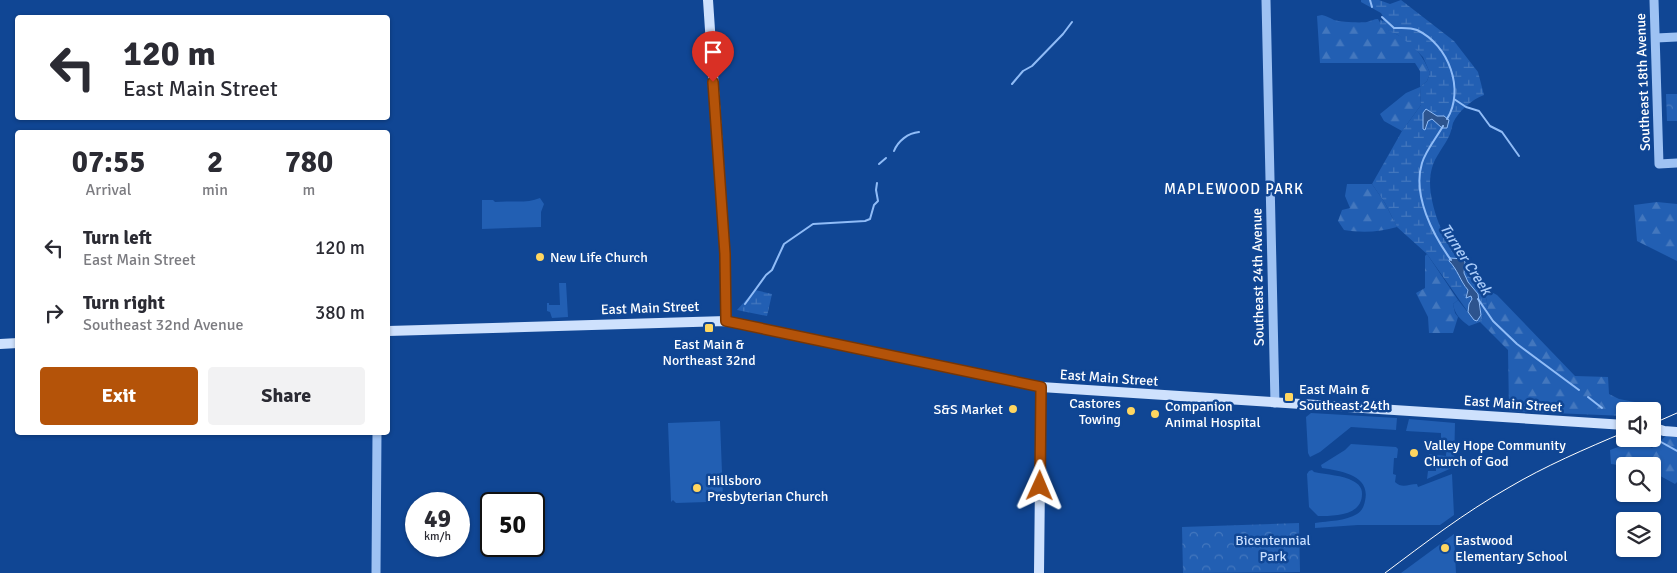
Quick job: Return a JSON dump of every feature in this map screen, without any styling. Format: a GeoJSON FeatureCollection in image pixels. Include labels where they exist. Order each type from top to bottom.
{"type":"FeatureCollection","features":[{"type":"Feature","properties":{"kind":"main road"},"geometry":{"type":"LineString","coordinates":[[708,0],[725,254],[726,321]]}},
{"type":"Feature","properties":{"kind":"main road","name":"East Main Street"},"geometry":{"type":"LineString","coordinates":[[390,331],[726,321],[1041,387],[1616,424]]}},
{"type":"Feature","properties":{"kind":"main road"},"geometry":{"type":"LineString","coordinates":[[0,344],[15,343]]}},
{"type":"Feature","properties":{"kind":"main road"},"geometry":{"type":"LineString","coordinates":[[1039,573],[1041,387]]}},
{"type":"Feature","properties":{"kind":"main road"},"geometry":{"type":"LineString","coordinates":[[1661,425],[1677,425]]}},
{"type":"Feature","properties":{"kind":"main road"},"geometry":{"type":"LineString","coordinates":[[1661,430],[1677,432]]}},
{"type":"Feature","properties":{"kind":"street","name":"Southeast 24th Avenue"},"geometry":{"type":"LineString","coordinates":[[1266,0],[1274,403]]}},
{"type":"Feature","properties":{"kind":"street","name":"Southeast 18th Avenue"},"geometry":{"type":"LineString","coordinates":[[1654,0],[1659,164],[1677,163]]}},
{"type":"Feature","properties":{"kind":"street"},"geometry":{"type":"LineString","coordinates":[[1656,38],[1677,37]]}},
{"type":"Feature","properties":{"kind":"street"},"geometry":{"type":"LineString","coordinates":[[376,573],[377,435]]}},
{"type":"Feature","properties":{"kind":"green space"},"geometry":{"type":"Polygon","coordinates":[[[1361,0],[1379,0],[1390,4],[1401,0],[1454,41],[1478,72],[1484,95],[1470,103],[1455,119],[1450,134],[1433,164],[1430,178],[1432,202],[1440,227],[1457,258],[1450,258],[1449,261],[1456,269],[1467,289],[1466,296],[1471,296],[1472,299],[1468,312],[1427,254],[1397,227],[1385,203],[1372,184],[1402,131],[1421,105],[1420,87],[1427,81],[1430,73],[1423,57],[1398,35],[1380,27],[1380,20],[1383,21],[1384,18],[1381,13],[1361,2],[1361,0]]]}},
{"type":"Feature","properties":{"kind":"green space"},"geometry":{"type":"Polygon","coordinates":[[[1322,15],[1334,20],[1350,22],[1367,22],[1378,19],[1384,27],[1404,38],[1418,51],[1430,73],[1427,81],[1420,87],[1420,71],[1415,63],[1320,63],[1317,16],[1322,15]]]}},
{"type":"Feature","properties":{"kind":"green space"},"geometry":{"type":"Polygon","coordinates":[[[1420,87],[1421,105],[1402,131],[1384,121],[1380,114],[1406,93],[1420,87]]]}},
{"type":"Feature","properties":{"kind":"green space"},"geometry":{"type":"Polygon","coordinates":[[[1666,94],[1677,94],[1677,121],[1667,121],[1666,94]]]}},
{"type":"Feature","properties":{"kind":"green space"},"geometry":{"type":"Polygon","coordinates":[[[1347,184],[1372,184],[1385,203],[1397,227],[1371,232],[1344,230],[1338,221],[1342,210],[1350,208],[1345,196],[1347,184]]]}},
{"type":"Feature","properties":{"kind":"green space"},"geometry":{"type":"Polygon","coordinates":[[[540,198],[544,204],[541,212],[541,227],[482,229],[482,200],[493,200],[495,202],[524,201],[540,198]]]}},
{"type":"Feature","properties":{"kind":"green space"},"geometry":{"type":"Polygon","coordinates":[[[1657,202],[1677,204],[1677,261],[1637,241],[1634,205],[1657,202]]]}},
{"type":"Feature","properties":{"kind":"green space"},"geometry":{"type":"Polygon","coordinates":[[[1427,254],[1458,300],[1453,304],[1458,317],[1453,333],[1429,333],[1428,317],[1416,293],[1425,288],[1425,256],[1427,254]]]}},
{"type":"Feature","properties":{"kind":"green space"},"geometry":{"type":"Polygon","coordinates":[[[1464,268],[1473,280],[1484,288],[1488,307],[1480,322],[1477,321],[1481,313],[1481,305],[1467,281],[1464,268]]]}},
{"type":"Feature","properties":{"kind":"green space"},"geometry":{"type":"Polygon","coordinates":[[[559,283],[566,283],[568,317],[552,318],[550,312],[547,311],[547,303],[549,305],[560,305],[559,283]]]}},
{"type":"Feature","properties":{"kind":"green space"},"geometry":{"type":"Polygon","coordinates":[[[1484,288],[1497,295],[1575,376],[1608,377],[1609,394],[1619,399],[1635,402],[1616,402],[1616,416],[1509,411],[1508,350],[1480,322],[1488,307],[1484,288]]]}},
{"type":"Feature","properties":{"kind":"green space"},"geometry":{"type":"Polygon","coordinates":[[[755,290],[772,294],[767,316],[737,310],[755,290]]]}},
{"type":"Feature","properties":{"kind":"green space"},"geometry":{"type":"Polygon","coordinates":[[[1458,300],[1474,320],[1480,322],[1469,326],[1461,319],[1455,311],[1453,304],[1458,300]]]}},
{"type":"Feature","properties":{"kind":"green space"},"geometry":{"type":"Polygon","coordinates":[[[1311,413],[1397,418],[1396,430],[1351,427],[1320,452],[1310,457],[1308,453],[1306,417],[1311,413]]]}},
{"type":"Feature","properties":{"kind":"green space"},"geometry":{"type":"Polygon","coordinates":[[[1409,419],[1455,423],[1454,467],[1427,479],[1428,471],[1436,471],[1436,467],[1428,467],[1429,454],[1446,456],[1447,439],[1441,438],[1441,433],[1406,431],[1409,419]]]}},
{"type":"Feature","properties":{"kind":"green space"},"geometry":{"type":"Polygon","coordinates":[[[720,421],[723,498],[707,498],[707,502],[676,503],[673,500],[671,502],[668,423],[720,421]]]}},
{"type":"Feature","properties":{"kind":"green space"},"geometry":{"type":"Polygon","coordinates":[[[1666,436],[1677,437],[1677,482],[1675,484],[1661,476],[1661,457],[1616,457],[1616,465],[1611,464],[1610,450],[1618,447],[1661,447],[1661,440],[1666,436]]]}},
{"type":"Feature","properties":{"kind":"green space"},"geometry":{"type":"Polygon","coordinates":[[[1351,444],[1396,447],[1398,449],[1397,458],[1394,458],[1393,474],[1396,475],[1395,482],[1400,485],[1417,484],[1418,487],[1452,474],[1454,515],[1440,525],[1358,525],[1315,528],[1315,523],[1353,516],[1359,513],[1363,507],[1366,492],[1359,480],[1346,473],[1322,468],[1321,465],[1351,444]]]}},
{"type":"Feature","properties":{"kind":"green space"},"geometry":{"type":"Polygon","coordinates":[[[1312,470],[1314,472],[1345,477],[1357,483],[1361,488],[1362,494],[1361,501],[1357,507],[1352,511],[1339,515],[1318,516],[1309,507],[1307,474],[1312,470]]]}},
{"type":"Feature","properties":{"kind":"green space","name":"Bicentennial Park"},"geometry":{"type":"Polygon","coordinates":[[[1299,523],[1300,572],[1183,573],[1182,527],[1299,523]]]}},
{"type":"Feature","properties":{"kind":"green space","name":"Eastwood Elementary School"},"geometry":{"type":"Polygon","coordinates":[[[1454,534],[1456,573],[1401,573],[1454,534]]]}},
{"type":"Feature","properties":{"kind":"shaded area"},"geometry":{"type":"Polygon","coordinates":[[[1426,109],[1437,116],[1444,116],[1449,120],[1447,128],[1442,128],[1432,119],[1428,121],[1425,130],[1423,129],[1423,113],[1426,109]]]}},
{"type":"Feature","properties":{"kind":"shaded area"},"geometry":{"type":"Polygon","coordinates":[[[1450,258],[1463,259],[1465,262],[1464,273],[1468,282],[1478,294],[1481,315],[1477,321],[1468,312],[1472,299],[1471,296],[1466,298],[1468,290],[1449,261],[1450,258]]]}},
{"type":"Feature","properties":{"kind":"waterway","name":"Turner Creek"},"geometry":{"type":"LineString","coordinates":[[1370,0],[1372,7]]}},
{"type":"Feature","properties":{"kind":"waterway","name":"Turner Creek"},"geometry":{"type":"LineString","coordinates":[[1382,17],[1394,28],[1417,30],[1438,46],[1451,69],[1454,82],[1452,107],[1447,119]]}},
{"type":"Feature","properties":{"kind":"waterway"},"geometry":{"type":"LineString","coordinates":[[1012,84],[1023,71],[1032,66],[1063,34],[1072,22]]}},
{"type":"Feature","properties":{"kind":"waterway"},"geometry":{"type":"LineString","coordinates":[[1454,99],[1466,107],[1479,111],[1490,126],[1502,132],[1519,156]]}},
{"type":"Feature","properties":{"kind":"waterway","name":"Turner Creek"},"geometry":{"type":"LineString","coordinates":[[1443,126],[1422,163],[1420,188],[1422,201],[1431,227],[1451,260]]}},
{"type":"Feature","properties":{"kind":"waterway"},"geometry":{"type":"LineString","coordinates":[[894,151],[904,138],[919,132]]}},
{"type":"Feature","properties":{"kind":"waterway"},"geometry":{"type":"LineString","coordinates":[[879,164],[886,158]]}},
{"type":"Feature","properties":{"kind":"waterway"},"geometry":{"type":"LineString","coordinates":[[745,304],[766,275],[772,270],[784,244],[813,224],[865,221],[870,219],[874,205],[878,201],[877,183]]}},
{"type":"Feature","properties":{"kind":"waterway","name":"Turner Creek"},"geometry":{"type":"LineString","coordinates":[[1478,299],[1493,321],[1517,344],[1579,390]]}},
{"type":"Feature","properties":{"kind":"waterway","name":"Turner Creek"},"geometry":{"type":"LineString","coordinates":[[1588,397],[1602,408]]}},
{"type":"Feature","properties":{"kind":"waterway"},"geometry":{"type":"LineString","coordinates":[[1661,442],[1677,451]]}},
{"type":"Feature","properties":{"kind":"tram line"},"geometry":{"type":"LineString","coordinates":[[1661,420],[1677,413]]}},
{"type":"Feature","properties":{"kind":"tram line"},"geometry":{"type":"LineString","coordinates":[[1385,573],[1460,518],[1508,488],[1551,465],[1616,436]]}},
{"type":"Feature","properties":{"kind":"place","name":"New Life Church"},"geometry":{"type":"Point","coordinates":[540,257]}},
{"type":"Feature","properties":{"kind":"place","name":"East Main & Northeast 32nd"},"geometry":{"type":"Point","coordinates":[709,328]}},
{"type":"Feature","properties":{"kind":"place","name":"East Main & Southeast 24th"},"geometry":{"type":"Point","coordinates":[1289,397]}},
{"type":"Feature","properties":{"kind":"place","name":"S&S Market"},"geometry":{"type":"Point","coordinates":[1013,409]}},
{"type":"Feature","properties":{"kind":"place","name":"Castores Towing"},"geometry":{"type":"Point","coordinates":[1131,411]}},
{"type":"Feature","properties":{"kind":"place","name":"Companion Animal Hospital"},"geometry":{"type":"Point","coordinates":[1155,414]}},
{"type":"Feature","properties":{"kind":"place","name":"Valley Hope Community Church of God"},"geometry":{"type":"Point","coordinates":[1414,453]}},
{"type":"Feature","properties":{"kind":"place","name":"Hillsboro Presbyterian Church"},"geometry":{"type":"Point","coordinates":[697,488]}},
{"type":"Feature","properties":{"kind":"place","name":"Eastwood Elementary School"},"geometry":{"type":"Point","coordinates":[1445,548]}},
{"type":"Feature","properties":{"kind":"district","name":"MAPLEWOOD PARK"},"geometry":{"type":"Point","coordinates":[1234,189]}},
{"type":"Feature","properties":{"kind":"route"},"geometry":{"type":"LineString","coordinates":[[713,82],[725,254],[726,321],[1041,387],[1040,486]]}}]}
